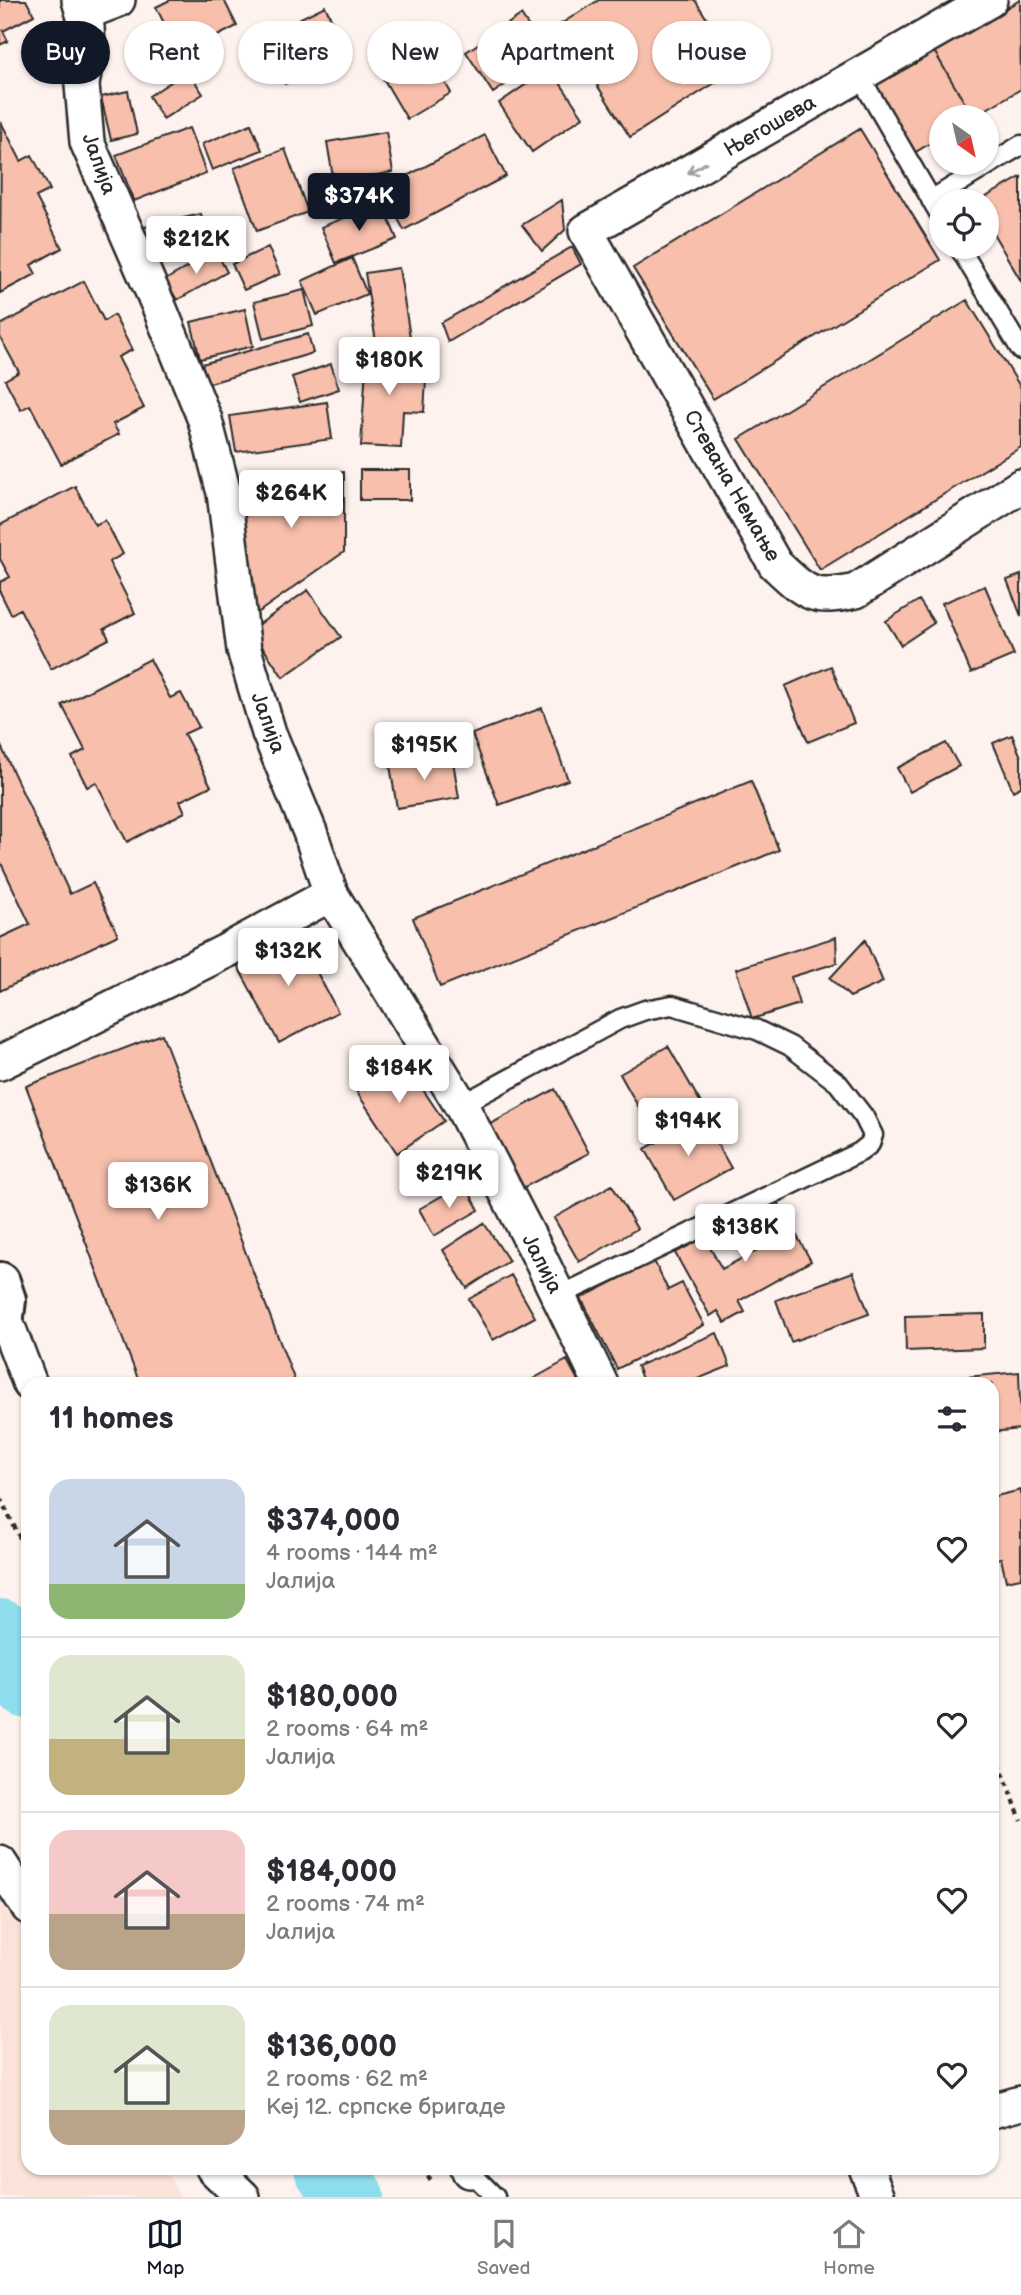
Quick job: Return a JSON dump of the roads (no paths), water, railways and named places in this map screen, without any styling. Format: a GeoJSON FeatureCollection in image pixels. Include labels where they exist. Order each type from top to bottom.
{"type":"FeatureCollection","features":[{"type":"Feature","properties":{"kind":"street","name":"Јалија"},"geometry":{"type":"LineString","coordinates":[[118,0],[82,7],[88,27],[82,85],[87,142],[205,420],[224,492],[244,650],[270,733],[310,832],[331,894],[461,1105],[598,1377]]}},
{"type":"Feature","properties":{"kind":"street","name":"Његошева"},"geometry":{"type":"LineString","coordinates":[[586,230],[990,0]]}},
{"type":"Feature","properties":{"kind":"street","name":"Стевана Немање"},"geometry":{"type":"LineString","coordinates":[[586,230],[775,564],[804,590],[829,597],[856,591],[1021,486]]}},
{"type":"Feature","properties":{"kind":"street"},"geometry":{"type":"LineString","coordinates":[[0,1063],[226,951],[331,894]]}},
{"type":"Feature","properties":{"kind":"street"},"geometry":{"type":"LineString","coordinates":[[1,1306],[27,1377]]}},
{"type":"Feature","properties":{"kind":"street"},"geometry":{"type":"LineString","coordinates":[[0,1864],[21,1896]]}},
{"type":"Feature","properties":{"kind":"street"},"geometry":{"type":"LineString","coordinates":[[999,2108],[1021,2103]]}},
{"type":"Feature","properties":{"kind":"street"},"geometry":{"type":"LineString","coordinates":[[220,2175],[243,2197]]}},
{"type":"Feature","properties":{"kind":"street"},"geometry":{"type":"LineString","coordinates":[[869,2175],[878,2197]]}},
{"type":"Feature","properties":{"kind":"lane"},"geometry":{"type":"LineString","coordinates":[[859,75],[929,197]]}},
{"type":"Feature","properties":{"kind":"lane"},"geometry":{"type":"LineString","coordinates":[[949,189],[1021,145]]}},
{"type":"Feature","properties":{"kind":"lane"},"geometry":{"type":"LineString","coordinates":[[966,259],[1021,350]]}},
{"type":"Feature","properties":{"kind":"lane"},"geometry":{"type":"LineString","coordinates":[[461,1105],[620,1020],[645,1010],[672,1005],[757,1030],[790,1045],[838,1083],[864,1117],[873,1135],[870,1144],[860,1153],[559,1296]]}},
{"type":"Feature","properties":{"kind":"lane"},"geometry":{"type":"LineString","coordinates":[[474,2175],[495,2197]]}},
{"type":"Feature","properties":{"kind":"waterway"},"geometry":{"type":"LineString","coordinates":[[0,1633],[21,1672]]}},
{"type":"Feature","properties":{"kind":"waterway"},"geometry":{"type":"LineString","coordinates":[[333,2175],[350,2197]]}}]}
